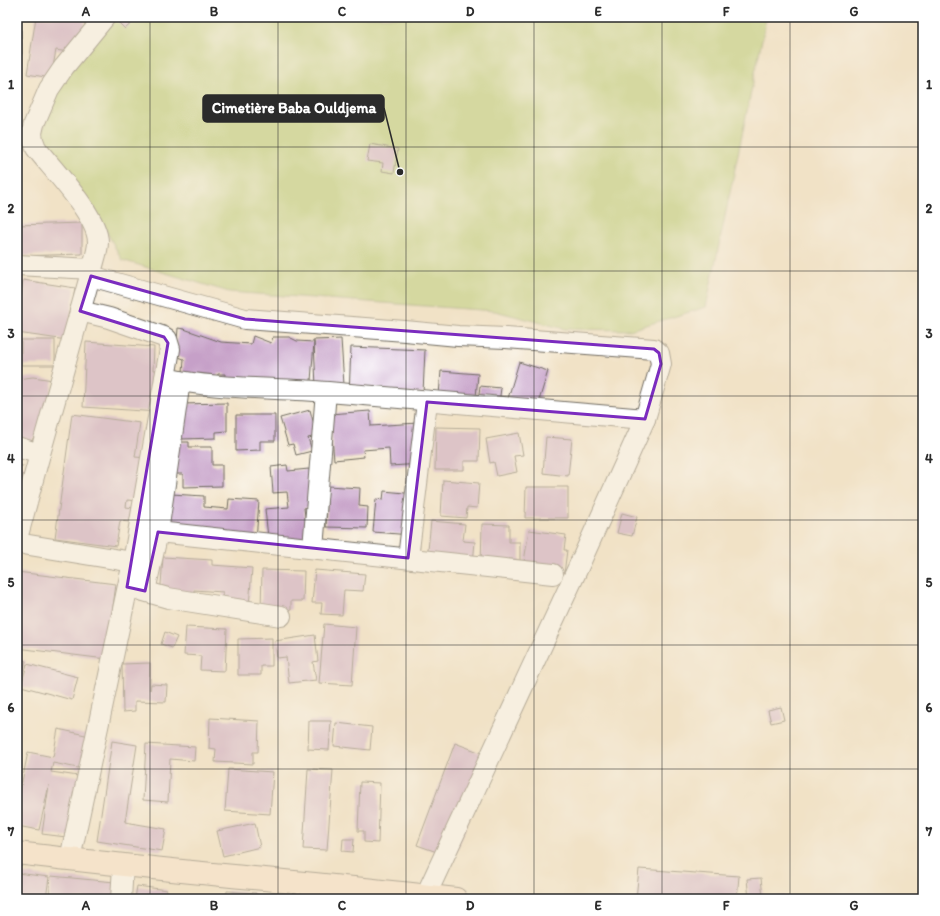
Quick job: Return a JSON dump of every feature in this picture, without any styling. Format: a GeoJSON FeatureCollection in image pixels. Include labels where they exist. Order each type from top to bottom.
{"type":"FeatureCollection","features":[{"type":"Feature","properties":{"kind":"main road"},"geometry":{"type":"LineString","coordinates":[[17,853],[123,866],[456,899]]}},
{"type":"Feature","properties":{"kind":"street"},"geometry":{"type":"LineString","coordinates":[[17,539],[91,273],[98,242],[95,228],[80,203],[36,148],[25,139],[32,133],[34,124],[49,89],[64,67],[105,17]]}},
{"type":"Feature","properties":{"kind":"street"},"geometry":{"type":"LineString","coordinates":[[17,265],[91,273],[245,319],[458,336],[654,349],[659,354],[661,364],[646,419],[577,570],[418,896]]}},
{"type":"Feature","properties":{"kind":"street"},"geometry":{"type":"LineString","coordinates":[[70,859],[136,589],[158,532],[173,379],[170,349],[167,339],[108,318],[80,311]]}},
{"type":"Feature","properties":{"kind":"street"},"geometry":{"type":"LineString","coordinates":[[173,379],[256,389],[326,392],[427,402],[646,419]]}},
{"type":"Feature","properties":{"kind":"street"},"geometry":{"type":"LineString","coordinates":[[136,589],[133,562],[173,379]]}},
{"type":"Feature","properties":{"kind":"street"},"geometry":{"type":"LineString","coordinates":[[313,548],[326,392]]}},
{"type":"Feature","properties":{"kind":"street"},"geometry":{"type":"LineString","coordinates":[[408,558],[427,402]]}},
{"type":"Feature","properties":{"kind":"street"},"geometry":{"type":"LineString","coordinates":[[17,447],[40,454]]}},
{"type":"Feature","properties":{"kind":"street"},"geometry":{"type":"LineString","coordinates":[[158,532],[553,574]]}},
{"type":"Feature","properties":{"kind":"street"},"geometry":{"type":"LineString","coordinates":[[17,543],[133,562]]}},
{"type":"Feature","properties":{"kind":"street"},"geometry":{"type":"LineString","coordinates":[[136,589],[168,598],[281,616]]}},
{"type":"Feature","properties":{"kind":"street"},"geometry":{"type":"LineString","coordinates":[[121,899],[123,866]]}},
{"type":"Feature","properties":{"kind":"highlighted area"},"geometry":{"type":"Polygon","coordinates":[[[91,276],[245,319],[654,349],[659,353],[661,364],[645,419],[427,402],[408,558],[158,532],[145,591],[127,587],[168,343],[164,337],[80,311],[91,276]]]}},
{"type":"Feature","properties":{"kind":"green space"},"geometry":{"type":"Polygon","coordinates":[[[117,17],[766,17],[706,307],[630,330],[565,329],[495,311],[229,292],[122,260],[93,207],[40,137],[61,82],[117,17]]]}},
{"type":"Feature","properties":{"kind":"building"},"geometry":{"type":"Polygon","coordinates":[[[36,17],[86,18],[80,54],[56,50],[51,78],[27,74],[36,17]]]}},
{"type":"Feature","properties":{"kind":"building"},"geometry":{"type":"Polygon","coordinates":[[[124,17],[132,17],[135,20],[125,29],[118,22],[124,17]]]}},
{"type":"Feature","properties":{"kind":"building"},"geometry":{"type":"Polygon","coordinates":[[[17,22],[21,22],[22,54],[17,54],[17,22]]]}},
{"type":"Feature","properties":{"kind":"building"},"geometry":{"type":"Polygon","coordinates":[[[370,144],[398,149],[394,173],[382,171],[383,163],[367,161],[370,144]]]}},
{"type":"Feature","properties":{"kind":"building"},"geometry":{"type":"Polygon","coordinates":[[[82,223],[82,254],[17,256],[17,225],[82,223]]]}},
{"type":"Feature","properties":{"kind":"building"},"geometry":{"type":"Polygon","coordinates":[[[23,280],[75,288],[67,340],[17,333],[17,309],[19,309],[23,280]]]}},
{"type":"Feature","properties":{"kind":"building"},"geometry":{"type":"Polygon","coordinates":[[[178,328],[221,342],[251,344],[253,336],[271,343],[273,337],[289,337],[297,341],[314,342],[311,381],[224,382],[225,374],[218,374],[214,383],[183,372],[184,359],[176,356],[178,328]]]}},
{"type":"Feature","properties":{"kind":"building"},"geometry":{"type":"Polygon","coordinates":[[[341,339],[344,385],[316,387],[314,340],[341,339]]]}},
{"type":"Feature","properties":{"kind":"building"},"geometry":{"type":"Polygon","coordinates":[[[21,340],[55,340],[55,365],[21,365],[21,340]]]}},
{"type":"Feature","properties":{"kind":"building"},"geometry":{"type":"Polygon","coordinates":[[[86,342],[154,347],[153,370],[161,370],[158,412],[83,407],[86,342]]]}},
{"type":"Feature","properties":{"kind":"building"},"geometry":{"type":"Polygon","coordinates":[[[351,347],[425,350],[423,393],[349,395],[351,347]]]}},
{"type":"Feature","properties":{"kind":"building"},"geometry":{"type":"Polygon","coordinates":[[[519,362],[548,371],[535,414],[506,405],[519,362]]]}},
{"type":"Feature","properties":{"kind":"building"},"geometry":{"type":"Polygon","coordinates":[[[441,371],[478,374],[475,410],[438,407],[441,371]]]}},
{"type":"Feature","properties":{"kind":"building"},"geometry":{"type":"Polygon","coordinates":[[[33,377],[53,380],[44,436],[33,438],[32,444],[17,442],[17,379],[33,377]]]}},
{"type":"Feature","properties":{"kind":"building"},"geometry":{"type":"Polygon","coordinates":[[[480,386],[501,388],[498,411],[477,409],[480,386]]]}},
{"type":"Feature","properties":{"kind":"building"},"geometry":{"type":"Polygon","coordinates":[[[227,403],[227,431],[216,432],[216,438],[182,439],[181,404],[227,403]]]}},
{"type":"Feature","properties":{"kind":"building"},"geometry":{"type":"Polygon","coordinates":[[[310,410],[317,436],[308,438],[312,451],[296,455],[293,444],[288,445],[280,418],[310,410]]]}},
{"type":"Feature","properties":{"kind":"building"},"geometry":{"type":"Polygon","coordinates":[[[370,411],[371,426],[418,423],[421,464],[390,466],[389,448],[363,450],[364,457],[334,460],[330,414],[370,411]]]}},
{"type":"Feature","properties":{"kind":"building"},"geometry":{"type":"Polygon","coordinates":[[[72,414],[140,423],[135,457],[147,458],[140,501],[127,500],[126,507],[140,509],[138,523],[120,521],[116,546],[55,538],[72,414]]]}},
{"type":"Feature","properties":{"kind":"building"},"geometry":{"type":"Polygon","coordinates":[[[236,415],[275,415],[275,441],[260,441],[260,450],[236,451],[236,415]]]}},
{"type":"Feature","properties":{"kind":"building"},"geometry":{"type":"Polygon","coordinates":[[[436,427],[480,428],[479,461],[464,461],[464,470],[435,470],[436,427]]]}},
{"type":"Feature","properties":{"kind":"building"},"geometry":{"type":"Polygon","coordinates":[[[519,433],[523,455],[514,456],[517,472],[497,476],[494,462],[490,463],[486,439],[519,433]]]}},
{"type":"Feature","properties":{"kind":"building"},"geometry":{"type":"Polygon","coordinates":[[[546,437],[572,439],[568,476],[543,473],[546,437]]]}},
{"type":"Feature","properties":{"kind":"building"},"geometry":{"type":"Polygon","coordinates":[[[173,442],[189,442],[189,447],[212,447],[212,465],[222,465],[222,486],[183,487],[183,474],[173,474],[173,442]]]}},
{"type":"Feature","properties":{"kind":"building"},"geometry":{"type":"Polygon","coordinates":[[[17,465],[28,467],[17,515],[17,465]]]}},
{"type":"Feature","properties":{"kind":"building"},"geometry":{"type":"Polygon","coordinates":[[[287,465],[288,471],[309,469],[313,507],[304,508],[308,543],[269,547],[265,509],[289,507],[287,492],[273,493],[271,467],[287,465]]]}},
{"type":"Feature","properties":{"kind":"building"},"geometry":{"type":"Polygon","coordinates":[[[443,480],[479,483],[477,508],[467,507],[466,518],[441,516],[443,480]]]}},
{"type":"Feature","properties":{"kind":"building"},"geometry":{"type":"Polygon","coordinates":[[[328,486],[360,488],[359,506],[368,507],[367,528],[326,527],[328,486]]]}},
{"type":"Feature","properties":{"kind":"building"},"geometry":{"type":"Polygon","coordinates":[[[526,487],[568,487],[568,518],[525,518],[526,487]]]}},
{"type":"Feature","properties":{"kind":"building"},"geometry":{"type":"Polygon","coordinates":[[[384,491],[415,494],[411,535],[373,532],[376,499],[383,500],[384,491]]]}},
{"type":"Feature","properties":{"kind":"building"},"geometry":{"type":"Polygon","coordinates":[[[171,494],[204,496],[204,507],[228,509],[229,499],[259,501],[256,540],[168,532],[171,494]]]}},
{"type":"Feature","properties":{"kind":"building"},"geometry":{"type":"Polygon","coordinates":[[[622,513],[637,517],[632,536],[617,533],[622,513]]]}},
{"type":"Feature","properties":{"kind":"building"},"geometry":{"type":"Polygon","coordinates":[[[431,521],[465,524],[463,541],[475,542],[473,563],[427,560],[431,521]]]}},
{"type":"Feature","properties":{"kind":"building"},"geometry":{"type":"Polygon","coordinates":[[[482,524],[509,525],[509,542],[520,542],[520,566],[481,566],[482,524]]]}},
{"type":"Feature","properties":{"kind":"building"},"geometry":{"type":"Polygon","coordinates":[[[529,530],[566,535],[564,550],[567,550],[564,574],[523,568],[529,530]]]}},
{"type":"Feature","properties":{"kind":"building"},"geometry":{"type":"Polygon","coordinates":[[[163,557],[212,560],[212,565],[252,568],[249,607],[222,605],[223,592],[194,590],[193,600],[160,598],[163,557]]]}},
{"type":"Feature","properties":{"kind":"building"},"geometry":{"type":"Polygon","coordinates":[[[262,570],[304,571],[303,601],[291,601],[291,610],[261,610],[262,570]]]}},
{"type":"Feature","properties":{"kind":"building"},"geometry":{"type":"Polygon","coordinates":[[[315,570],[365,574],[363,591],[344,590],[342,615],[321,614],[322,603],[312,603],[315,570]]]}},
{"type":"Feature","properties":{"kind":"building"},"geometry":{"type":"Polygon","coordinates":[[[17,572],[116,584],[106,659],[17,648],[17,572]]]}},
{"type":"Feature","properties":{"kind":"building"},"geometry":{"type":"Polygon","coordinates":[[[324,624],[356,627],[352,685],[319,683],[324,624]]]}},
{"type":"Feature","properties":{"kind":"building"},"geometry":{"type":"Polygon","coordinates":[[[186,627],[227,629],[225,671],[200,670],[201,656],[184,655],[186,627]]]}},
{"type":"Feature","properties":{"kind":"building"},"geometry":{"type":"Polygon","coordinates":[[[165,632],[177,637],[172,648],[161,644],[165,632]]]}},
{"type":"Feature","properties":{"kind":"building"},"geometry":{"type":"Polygon","coordinates":[[[315,635],[318,661],[313,662],[316,680],[289,683],[286,657],[277,658],[275,641],[315,635]]]}},
{"type":"Feature","properties":{"kind":"building"},"geometry":{"type":"Polygon","coordinates":[[[272,638],[272,666],[261,666],[261,675],[238,675],[238,639],[272,638]]]}},
{"type":"Feature","properties":{"kind":"building"},"geometry":{"type":"Polygon","coordinates":[[[17,658],[26,661],[19,686],[17,685],[17,658]]]}},
{"type":"Feature","properties":{"kind":"building"},"geometry":{"type":"Polygon","coordinates":[[[150,663],[150,690],[151,684],[167,685],[166,702],[135,701],[135,711],[123,712],[122,664],[150,663]]]}},
{"type":"Feature","properties":{"kind":"building"},"geometry":{"type":"Polygon","coordinates":[[[27,664],[78,677],[72,700],[21,686],[27,664]]]}},
{"type":"Feature","properties":{"kind":"building"},"geometry":{"type":"Polygon","coordinates":[[[781,707],[784,720],[771,723],[768,710],[781,707]]]}},
{"type":"Feature","properties":{"kind":"building"},"geometry":{"type":"Polygon","coordinates":[[[210,718],[259,721],[258,752],[253,752],[253,764],[215,762],[216,749],[209,748],[210,718]]]}},
{"type":"Feature","properties":{"kind":"building"},"geometry":{"type":"Polygon","coordinates":[[[309,721],[331,721],[329,750],[308,749],[309,721]]]}},
{"type":"Feature","properties":{"kind":"building"},"geometry":{"type":"Polygon","coordinates":[[[336,723],[372,727],[370,750],[334,746],[336,723]]]}},
{"type":"Feature","properties":{"kind":"building"},"geometry":{"type":"Polygon","coordinates":[[[58,729],[99,738],[93,771],[53,763],[51,772],[85,777],[82,839],[42,834],[49,785],[39,830],[17,826],[17,806],[28,752],[53,757],[58,729]]]}},
{"type":"Feature","properties":{"kind":"building"},"geometry":{"type":"Polygon","coordinates":[[[112,741],[137,745],[125,822],[166,829],[162,851],[97,841],[112,741]]]}},
{"type":"Feature","properties":{"kind":"building"},"geometry":{"type":"Polygon","coordinates":[[[455,743],[492,757],[454,858],[417,845],[455,743]]]}},
{"type":"Feature","properties":{"kind":"building"},"geometry":{"type":"Polygon","coordinates":[[[146,744],[195,747],[194,761],[170,759],[168,802],[143,800],[146,744]]]}},
{"type":"Feature","properties":{"kind":"building"},"geometry":{"type":"Polygon","coordinates":[[[228,769],[273,772],[270,814],[225,811],[228,769]]]}},
{"type":"Feature","properties":{"kind":"building"},"geometry":{"type":"Polygon","coordinates":[[[308,769],[333,770],[327,850],[303,849],[308,769]]]}},
{"type":"Feature","properties":{"kind":"building"},"geometry":{"type":"Polygon","coordinates":[[[360,782],[380,783],[378,843],[364,842],[364,831],[358,831],[360,782]]]}},
{"type":"Feature","properties":{"kind":"building"},"geometry":{"type":"Polygon","coordinates":[[[255,823],[260,847],[223,856],[217,831],[255,823]]]}},
{"type":"Feature","properties":{"kind":"building"},"geometry":{"type":"Polygon","coordinates":[[[343,839],[354,839],[353,852],[342,851],[343,839]]]}},
{"type":"Feature","properties":{"kind":"building"},"geometry":{"type":"Polygon","coordinates":[[[639,869],[739,876],[737,899],[636,899],[639,869]]]}},
{"type":"Feature","properties":{"kind":"building"},"geometry":{"type":"Polygon","coordinates":[[[17,873],[49,877],[46,899],[17,899],[17,873]]]}},
{"type":"Feature","properties":{"kind":"building"},"geometry":{"type":"Polygon","coordinates":[[[51,876],[125,883],[123,899],[49,899],[51,876]]]}},
{"type":"Feature","properties":{"kind":"building"},"geometry":{"type":"Polygon","coordinates":[[[761,878],[763,897],[784,896],[784,899],[749,899],[747,879],[761,878]]]}},
{"type":"Feature","properties":{"kind":"building"},"geometry":{"type":"Polygon","coordinates":[[[137,886],[167,890],[166,899],[135,899],[137,886]]]}},
{"type":"Feature","properties":{"kind":"building"},"geometry":{"type":"Polygon","coordinates":[[[227,891],[256,893],[255,899],[226,899],[227,891]]]}},
{"type":"Feature","properties":{"kind":"place","name":"Cimetière Baba Ouldjema"},"geometry":{"type":"Point","coordinates":[400,172]}}]}
